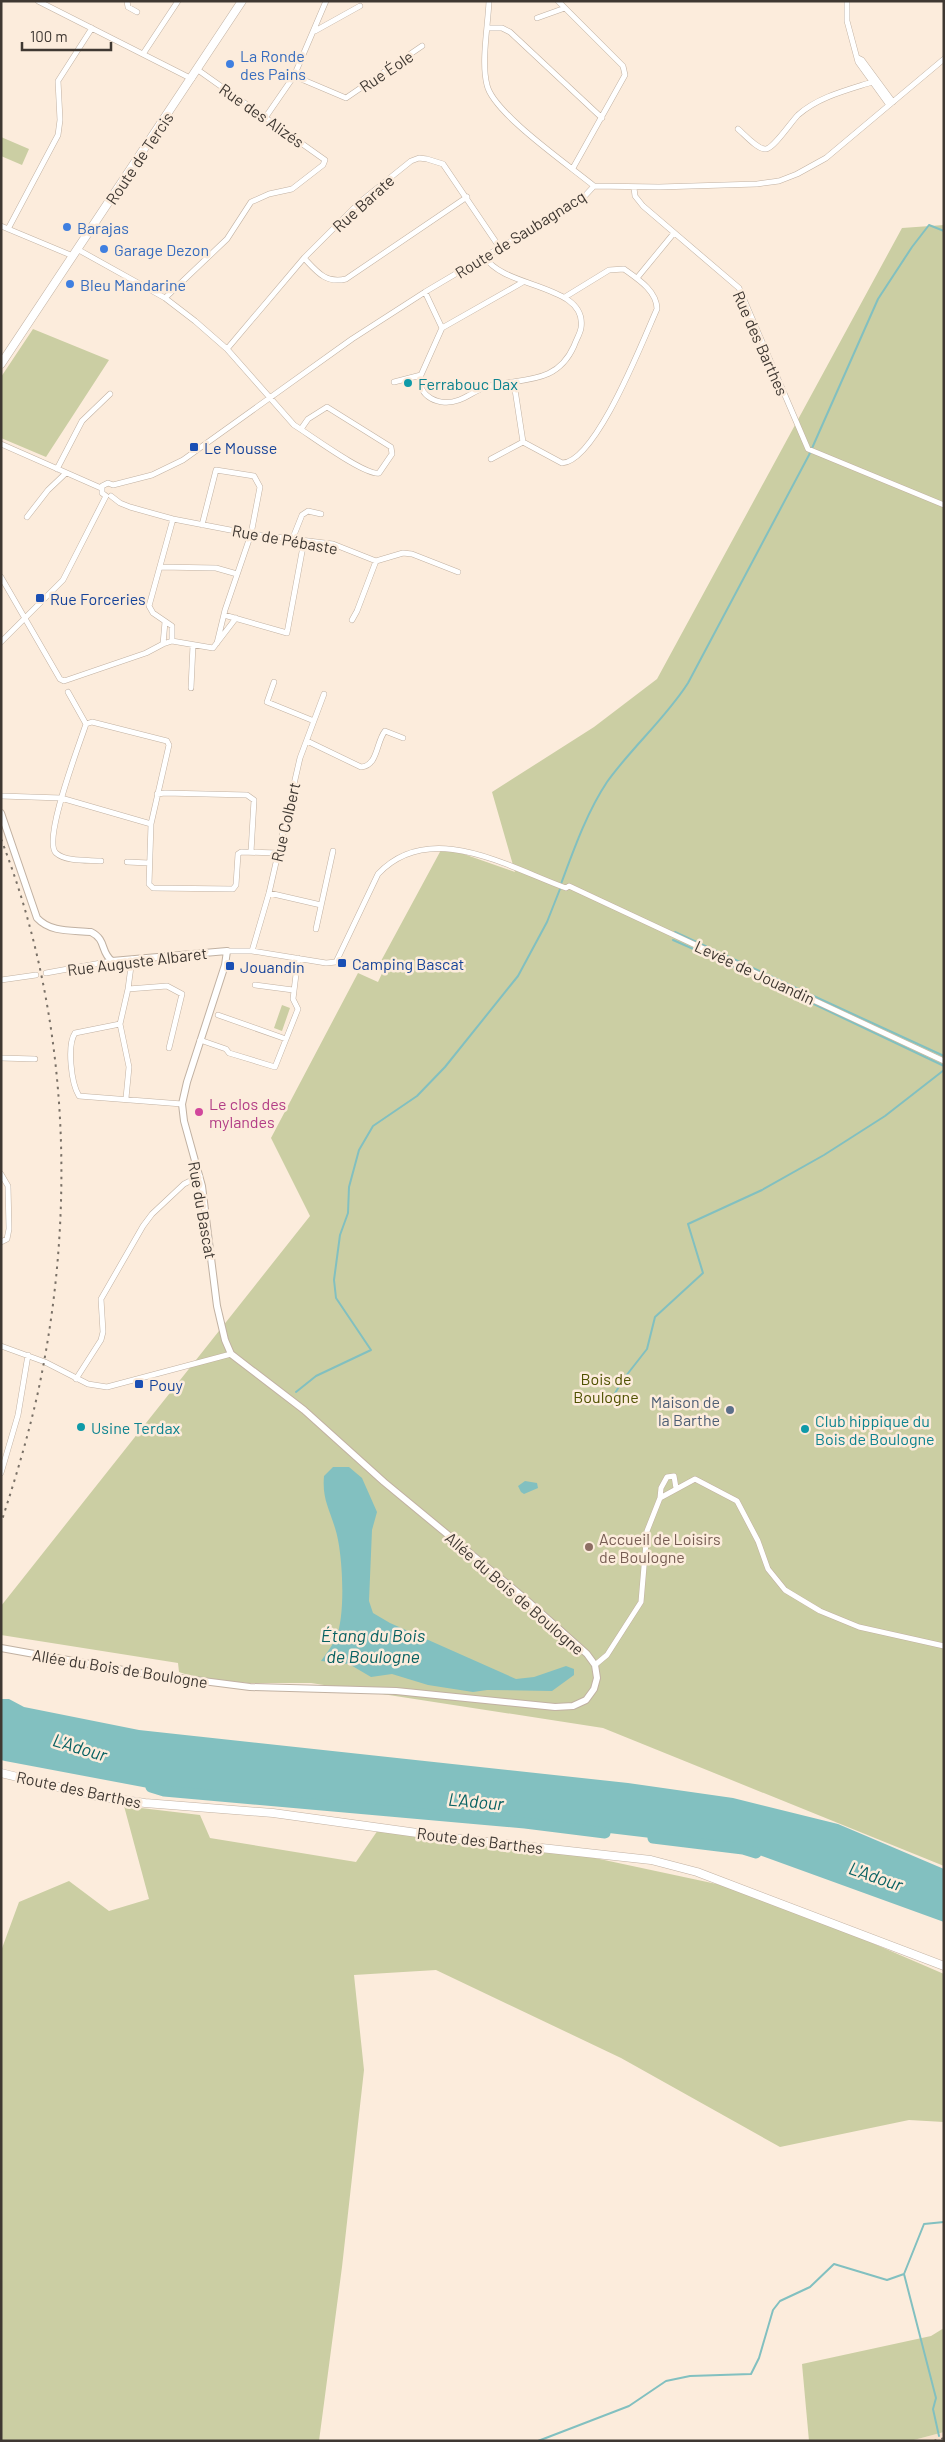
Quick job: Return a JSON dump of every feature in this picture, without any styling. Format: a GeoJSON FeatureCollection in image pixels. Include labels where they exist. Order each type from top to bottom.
{"type":"FeatureCollection","features":[{"type":"Feature","properties":{"kind":"main road","name":"Route de Tercis"},"geometry":{"type":"LineString","coordinates":[[1,364],[198,70],[242,1]]}},
{"type":"Feature","properties":{"kind":"main road","name":"Route des Barthes"},"geometry":{"type":"LineString","coordinates":[[1,1773],[95,1796],[145,1803],[273,1813],[468,1840],[651,1860],[697,1872],[944,1966]]}},
{"type":"Feature","properties":{"kind":"street"},"geometry":{"type":"LineString","coordinates":[[38,1],[192,79]]}},
{"type":"Feature","properties":{"kind":"street"},"geometry":{"type":"LineString","coordinates":[[127,1],[128,7],[137,12]]}},
{"type":"Feature","properties":{"kind":"street"},"geometry":{"type":"LineString","coordinates":[[143,54],[178,1]]}},
{"type":"Feature","properties":{"kind":"street"},"geometry":{"type":"LineString","coordinates":[[265,118],[294,76],[315,31],[326,1]]}},
{"type":"Feature","properties":{"kind":"street"},"geometry":{"type":"LineString","coordinates":[[489,1],[486,80],[493,99],[508,114],[594,186]]}},
{"type":"Feature","properties":{"kind":"street"},"geometry":{"type":"LineString","coordinates":[[558,1],[623,66],[626,75],[573,168]]}},
{"type":"Feature","properties":{"kind":"street"},"geometry":{"type":"LineString","coordinates":[[847,1],[847,21],[858,62],[872,82],[891,103]]}},
{"type":"Feature","properties":{"kind":"street"},"geometry":{"type":"LineString","coordinates":[[315,31],[360,6]]}},
{"type":"Feature","properties":{"kind":"street"},"geometry":{"type":"LineString","coordinates":[[537,18],[565,8]]}},
{"type":"Feature","properties":{"kind":"street"},"geometry":{"type":"LineString","coordinates":[[8,229],[58,135],[60,120],[58,81],[92,28]]}},
{"type":"Feature","properties":{"kind":"street"},"geometry":{"type":"LineString","coordinates":[[488,28],[502,28],[510,32],[602,118]]}},
{"type":"Feature","properties":{"kind":"street","name":"Rue Éole"},"geometry":{"type":"LineString","coordinates":[[294,76],[346,98],[422,46]]}},
{"type":"Feature","properties":{"kind":"street"},"geometry":{"type":"LineString","coordinates":[[858,58],[862,60],[891,103]]}},
{"type":"Feature","properties":{"kind":"street","name":"Route de Saubagnacq"},"geometry":{"type":"LineString","coordinates":[[113,485],[152,475],[173,466],[352,339],[425,292],[582,199],[594,186],[634,188],[757,184],[779,181],[797,174],[826,158],[944,59]]}},
{"type":"Feature","properties":{"kind":"street","name":"Rue des Alizés"},"geometry":{"type":"LineString","coordinates":[[165,298],[227,239],[251,202],[269,194],[292,189],[323,165],[325,160],[198,70]]}},
{"type":"Feature","properties":{"kind":"street"},"geometry":{"type":"LineString","coordinates":[[738,129],[762,148],[768,149],[799,114],[812,104],[872,82]]}},
{"type":"Feature","properties":{"kind":"street","name":"Rue Barate"},"geometry":{"type":"LineString","coordinates":[[227,349],[304,258],[360,202],[418,158],[443,164],[500,248]]}},
{"type":"Feature","properties":{"kind":"street","name":"Rue des Barthes"},"geometry":{"type":"LineString","coordinates":[[634,188],[635,196],[643,206],[739,288],[808,449],[944,505]]}},
{"type":"Feature","properties":{"kind":"street"},"geometry":{"type":"LineString","coordinates":[[304,258],[326,279],[339,281],[346,279],[467,197]]}},
{"type":"Feature","properties":{"kind":"street"},"geometry":{"type":"LineString","coordinates":[[1,226],[75,253],[165,298],[227,349],[294,424],[301,429],[369,474],[379,473],[392,454],[391,447],[330,408],[319,410],[308,419],[301,429]]}},
{"type":"Feature","properties":{"kind":"street"},"geometry":{"type":"LineString","coordinates":[[636,278],[674,233]]}},
{"type":"Feature","properties":{"kind":"street"},"geometry":{"type":"LineString","coordinates":[[484,257],[493,267],[523,282],[574,302],[582,321],[581,330],[563,365],[546,376],[485,388],[452,402],[441,402],[424,394],[420,387],[420,375],[442,328],[523,282]]}},
{"type":"Feature","properties":{"kind":"street"},"geometry":{"type":"LineString","coordinates":[[523,442],[562,463],[574,461],[606,421],[657,309],[655,296],[624,269],[616,268],[565,297]]}},
{"type":"Feature","properties":{"kind":"street"},"geometry":{"type":"LineString","coordinates":[[425,292],[442,328]]}},
{"type":"Feature","properties":{"kind":"street"},"geometry":{"type":"LineString","coordinates":[[394,382],[420,375]]}},
{"type":"Feature","properties":{"kind":"street"},"geometry":{"type":"LineString","coordinates":[[514,383],[523,442]]}},
{"type":"Feature","properties":{"kind":"street"},"geometry":{"type":"LineString","coordinates":[[57,469],[82,421],[110,394]]}},
{"type":"Feature","properties":{"kind":"street"},"geometry":{"type":"LineString","coordinates":[[491,459],[523,442]]}},
{"type":"Feature","properties":{"kind":"street"},"geometry":{"type":"LineString","coordinates":[[1,444],[101,488],[102,493],[109,496]]}},
{"type":"Feature","properties":{"kind":"street"},"geometry":{"type":"LineString","coordinates":[[202,524],[213,473],[219,469],[254,476],[260,482],[250,534],[216,646]]}},
{"type":"Feature","properties":{"kind":"street"},"geometry":{"type":"LineString","coordinates":[[27,517],[48,490],[66,473]]}},
{"type":"Feature","properties":{"kind":"street"},"geometry":{"type":"LineString","coordinates":[[1,642],[63,580],[109,496],[115,491],[113,485],[106,483],[101,488]]}},
{"type":"Feature","properties":{"kind":"street","name":"Rue de Pébaste"},"geometry":{"type":"LineString","coordinates":[[109,496],[130,507],[173,519],[250,534],[333,544],[376,560]]}},
{"type":"Feature","properties":{"kind":"street"},"geometry":{"type":"LineString","coordinates":[[292,540],[302,515],[308,511],[321,514]]}},
{"type":"Feature","properties":{"kind":"street"},"geometry":{"type":"LineString","coordinates":[[172,641],[172,626],[153,613],[149,606],[173,519]]}},
{"type":"Feature","properties":{"kind":"street"},"geometry":{"type":"LineString","coordinates":[[224,615],[286,633],[304,541]]}},
{"type":"Feature","properties":{"kind":"street"},"geometry":{"type":"LineString","coordinates":[[352,620],[376,560],[412,554],[458,572]]}},
{"type":"Feature","properties":{"kind":"street"},"geometry":{"type":"LineString","coordinates":[[160,567],[216,568],[237,574]]}},
{"type":"Feature","properties":{"kind":"street"},"geometry":{"type":"LineString","coordinates":[[1,577],[60,680],[64,681],[146,653],[172,641],[209,649],[216,646],[236,618]]}},
{"type":"Feature","properties":{"kind":"street"},"geometry":{"type":"LineString","coordinates":[[163,644],[165,622]]}},
{"type":"Feature","properties":{"kind":"street"},"geometry":{"type":"LineString","coordinates":[[191,688],[192,645]]}},
{"type":"Feature","properties":{"kind":"street"},"geometry":{"type":"LineString","coordinates":[[274,682],[266,702],[314,720]]}},
{"type":"Feature","properties":{"kind":"street"},"geometry":{"type":"LineString","coordinates":[[68,692],[86,724],[61,798],[52,844],[53,849],[58,854],[75,859],[101,861]]}},
{"type":"Feature","properties":{"kind":"street","name":"Rue Colbert"},"geometry":{"type":"LineString","coordinates":[[252,951],[269,892],[300,758],[324,694]]}},
{"type":"Feature","properties":{"kind":"street"},"geometry":{"type":"LineString","coordinates":[[86,724],[92,722],[141,734],[167,741],[169,745],[151,824],[148,884],[153,888],[233,890],[236,885],[238,854],[251,852],[278,853]]}},
{"type":"Feature","properties":{"kind":"street"},"geometry":{"type":"LineString","coordinates":[[307,741],[361,767],[371,763],[384,730],[403,738]]}},
{"type":"Feature","properties":{"kind":"street"},"geometry":{"type":"LineString","coordinates":[[157,794],[247,795],[254,800],[251,852]]}},
{"type":"Feature","properties":{"kind":"street"},"geometry":{"type":"LineString","coordinates":[[1,796],[61,798],[151,824]]}},
{"type":"Feature","properties":{"kind":"street"},"geometry":{"type":"LineString","coordinates":[[1,813],[37,918],[44,925],[51,928],[97,934],[103,942],[107,956],[112,961]]}},
{"type":"Feature","properties":{"kind":"street","name":"Levée de Jouandin"},"geometry":{"type":"LineString","coordinates":[[298,958],[326,963],[336,962],[378,874],[395,860],[425,849],[445,847],[458,849],[566,888],[569,886],[944,1061]]}},
{"type":"Feature","properties":{"kind":"street"},"geometry":{"type":"LineString","coordinates":[[316,929],[334,851]]}},
{"type":"Feature","properties":{"kind":"street"},"geometry":{"type":"LineString","coordinates":[[127,862],[150,863]]}},
{"type":"Feature","properties":{"kind":"street"},"geometry":{"type":"LineString","coordinates":[[269,892],[321,905]]}},
{"type":"Feature","properties":{"kind":"street"},"geometry":{"type":"LineString","coordinates":[[200,1040],[271,1067],[276,1064],[298,1009],[293,999],[293,990],[298,958],[252,951],[227,951]]}},
{"type":"Feature","properties":{"kind":"street","name":"Rue Auguste Albaret"},"geometry":{"type":"LineString","coordinates":[[46,973],[112,961],[227,951]]}},
{"type":"Feature","properties":{"kind":"street","name":"Rue du Bascat"},"geometry":{"type":"LineString","coordinates":[[227,951],[225,965],[200,1040],[182,1104],[184,1121],[200,1176],[217,1306],[225,1340],[231,1354]]}},
{"type":"Feature","properties":{"kind":"street"},"geometry":{"type":"LineString","coordinates":[[126,1098],[129,1067],[120,1024],[128,989],[132,959]]}},
{"type":"Feature","properties":{"kind":"street"},"geometry":{"type":"LineString","coordinates":[[1,980],[36,975]]}},
{"type":"Feature","properties":{"kind":"street"},"geometry":{"type":"LineString","coordinates":[[128,989],[167,986],[182,994],[169,1048]]}},
{"type":"Feature","properties":{"kind":"street"},"geometry":{"type":"LineString","coordinates":[[255,986],[293,990]]}},
{"type":"Feature","properties":{"kind":"street"},"geometry":{"type":"LineString","coordinates":[[218,1015],[286,1039]]}},
{"type":"Feature","properties":{"kind":"street"},"geometry":{"type":"LineString","coordinates":[[120,1024],[74,1033],[69,1041],[74,1088],[79,1096],[126,1098],[182,1104]]}},
{"type":"Feature","properties":{"kind":"street"},"geometry":{"type":"LineString","coordinates":[[1,1058],[35,1059]]}},
{"type":"Feature","properties":{"kind":"street"},"geometry":{"type":"LineString","coordinates":[[1,1174],[8,1186],[10,1229],[7,1239],[1,1242]]}},
{"type":"Feature","properties":{"kind":"street"},"geometry":{"type":"LineString","coordinates":[[76,1379],[101,1340],[103,1332],[100,1299],[144,1226],[152,1214],[184,1184],[200,1176]]}},
{"type":"Feature","properties":{"kind":"street"},"geometry":{"type":"LineString","coordinates":[[1,1346],[28,1355],[88,1384],[107,1387],[231,1354]]}},
{"type":"Feature","properties":{"kind":"street","name":"Allée du Bois de Boulogne"},"geometry":{"type":"LineString","coordinates":[[1,1648],[140,1673],[250,1687],[396,1691],[555,1707],[573,1706],[586,1700],[594,1689],[597,1678],[595,1665],[587,1654],[542,1613],[384,1482],[304,1410],[231,1354]]}},
{"type":"Feature","properties":{"kind":"street"},"geometry":{"type":"LineString","coordinates":[[1,1473],[18,1415],[28,1355]]}},
{"type":"Feature","properties":{"kind":"street"},"geometry":{"type":"LineString","coordinates":[[595,1665],[606,1655],[641,1602],[647,1532],[660,1498],[661,1488],[667,1477],[674,1476],[676,1488]]}},
{"type":"Feature","properties":{"kind":"street"},"geometry":{"type":"LineString","coordinates":[[660,1498],[695,1479],[737,1501],[758,1541],[768,1570],[785,1590],[820,1611],[859,1627],[944,1646]]}},
{"type":"Feature","properties":{"kind":"shaded area"},"geometry":{"type":"Polygon","coordinates":[[[944,2432],[944,2441],[910,2441],[944,2432]]]}},
{"type":"Feature","properties":{"kind":"green space"},"geometry":{"type":"Polygon","coordinates":[[[1,137],[29,149],[22,165],[1,156],[1,137]]]}},
{"type":"Feature","properties":{"kind":"green space","name":"Bois de Boulogne"},"geometry":{"type":"Polygon","coordinates":[[[944,225],[944,1866],[603,1728],[311,1683],[248,1683],[197,1678],[179,1672],[178,1663],[1,1635],[1,1606],[310,1216],[271,1138],[358,973],[378,982],[386,965],[381,961],[441,850],[458,852],[515,872],[492,792],[594,727],[657,679],[902,228],[944,225]]]}},
{"type":"Feature","properties":{"kind":"green space"},"geometry":{"type":"Polygon","coordinates":[[[33,329],[109,360],[46,457],[1,438],[1,377],[33,329]]]}},
{"type":"Feature","properties":{"kind":"green space"},"geometry":{"type":"Polygon","coordinates":[[[282,1005],[290,1008],[282,1031],[274,1028],[282,1005]]]}},
{"type":"Feature","properties":{"kind":"green space"},"geometry":{"type":"Polygon","coordinates":[[[124,1806],[200,1815],[210,1838],[356,1862],[378,1830],[534,1845],[754,1892],[944,1974],[944,2122],[909,2120],[780,2147],[621,2058],[436,1970],[354,1975],[364,2070],[342,2267],[319,2441],[1,2441],[1,1951],[19,1902],[69,1881],[109,1911],[149,1899],[124,1806]]]}},
{"type":"Feature","properties":{"kind":"green space"},"geometry":{"type":"Polygon","coordinates":[[[944,2328],[944,2432],[910,2441],[809,2441],[802,2364],[931,2336],[944,2328]]]}},
{"type":"Feature","properties":{"kind":"water","name":"Étang du Bois de Boulogne"},"geometry":{"type":"Polygon","coordinates":[[[333,1467],[349,1467],[362,1478],[377,1512],[372,1530],[369,1601],[373,1613],[390,1623],[516,1679],[534,1677],[566,1666],[574,1669],[574,1675],[552,1691],[487,1690],[473,1692],[428,1685],[392,1674],[371,1677],[349,1664],[321,1661],[336,1638],[342,1599],[338,1539],[324,1491],[324,1476],[333,1467]]]}},
{"type":"Feature","properties":{"kind":"water"},"geometry":{"type":"Polygon","coordinates":[[[525,1481],[537,1483],[538,1488],[524,1494],[518,1486],[525,1481]]]}},
{"type":"Feature","properties":{"kind":"water"},"geometry":{"type":"Polygon","coordinates":[[[1,1699],[9,1699],[24,1707],[139,1730],[628,1783],[733,1798],[838,1824],[944,1869],[944,1922],[743,1849],[525,1823],[164,1791],[5,1761],[1,1760],[1,1699]]]}},
{"type":"Feature","properties":{"kind":"waterway"},"geometry":{"type":"LineString","coordinates":[[561,884],[587,818],[607,782],[669,709],[688,683],[809,455],[878,299],[912,247],[929,225],[944,231]]}},
{"type":"Feature","properties":{"kind":"waterway"},"geometry":{"type":"LineString","coordinates":[[296,1392],[316,1376],[371,1350],[336,1298],[334,1280],[340,1235],[348,1213],[349,1187],[359,1150],[373,1126],[417,1096],[445,1067],[518,976],[547,922],[560,889]]}},
{"type":"Feature","properties":{"kind":"waterway"},"geometry":{"type":"LineString","coordinates":[[675,932],[944,1056]]}},
{"type":"Feature","properties":{"kind":"waterway"},"geometry":{"type":"LineString","coordinates":[[673,940],[761,979],[944,1066]]}},
{"type":"Feature","properties":{"kind":"waterway"},"geometry":{"type":"LineString","coordinates":[[609,1404],[622,1381],[647,1349],[655,1317],[703,1273],[688,1224],[762,1190],[824,1155],[885,1116],[944,1070]]}},
{"type":"Feature","properties":{"kind":"waterway","name":"L'Adour"},"geometry":{"type":"LineString","coordinates":[[151,1787],[164,1791],[525,1823],[605,1833]]}},
{"type":"Feature","properties":{"kind":"waterway","name":"L'Adour"},"geometry":{"type":"LineString","coordinates":[[653,1838],[743,1849],[756,1853]]}},
{"type":"Feature","properties":{"kind":"waterway"},"geometry":{"type":"LineString","coordinates":[[538,2441],[629,2406],[666,2381],[690,2376],[751,2374],[759,2358],[773,2310],[780,2301],[810,2287],[834,2264],[887,2280],[904,2274],[924,2224],[944,2222]]}},
{"type":"Feature","properties":{"kind":"waterway"},"geometry":{"type":"LineString","coordinates":[[904,2274],[936,2398],[933,2409],[939,2436]]}},
{"type":"Feature","properties":{"kind":"railway"},"geometry":{"type":"LineString","coordinates":[[1,839],[24,905],[41,973],[53,1042],[60,1112],[61,1183],[58,1253],[50,1323],[38,1392],[21,1458],[1,1523]]}},
{"type":"Feature","properties":{"kind":"railway"},"geometry":{"type":"LineString","coordinates":[[934,2441],[944,2438]]}},
{"type":"Feature","properties":{"kind":"place","name":"La Ronde des Pains"},"geometry":{"type":"Point","coordinates":[230,64]}},
{"type":"Feature","properties":{"kind":"place","name":"Barajas"},"geometry":{"type":"Point","coordinates":[67,227]}},
{"type":"Feature","properties":{"kind":"place","name":"Garage Dezon"},"geometry":{"type":"Point","coordinates":[104,249]}},
{"type":"Feature","properties":{"kind":"place","name":"Bleu Mandarine"},"geometry":{"type":"Point","coordinates":[70,284]}},
{"type":"Feature","properties":{"kind":"place","name":"Ferrabouc Dax"},"geometry":{"type":"Point","coordinates":[408,383]}},
{"type":"Feature","properties":{"kind":"place","name":"Le Mousse"},"geometry":{"type":"Point","coordinates":[194,447]}},
{"type":"Feature","properties":{"kind":"place","name":"Rue Forceries"},"geometry":{"type":"Point","coordinates":[40,598]}},
{"type":"Feature","properties":{"kind":"place","name":"Camping Bascat"},"geometry":{"type":"Point","coordinates":[342,963]}},
{"type":"Feature","properties":{"kind":"place","name":"Jouandin"},"geometry":{"type":"Point","coordinates":[230,966]}},
{"type":"Feature","properties":{"kind":"place","name":"Le clos des mylandes"},"geometry":{"type":"Point","coordinates":[199,1112]}},
{"type":"Feature","properties":{"kind":"place","name":"Pouy"},"geometry":{"type":"Point","coordinates":[139,1384]}},
{"type":"Feature","properties":{"kind":"place","name":"Maison de la Barthe"},"geometry":{"type":"Point","coordinates":[730,1410]}},
{"type":"Feature","properties":{"kind":"place","name":"Usine Terdax"},"geometry":{"type":"Point","coordinates":[81,1427]}},
{"type":"Feature","properties":{"kind":"place","name":"Club hippique du Bois de Boulogne"},"geometry":{"type":"Point","coordinates":[805,1429]}},
{"type":"Feature","properties":{"kind":"place","name":"Accueil de Loisirs de Boulogne"},"geometry":{"type":"Point","coordinates":[589,1547]}}]}
